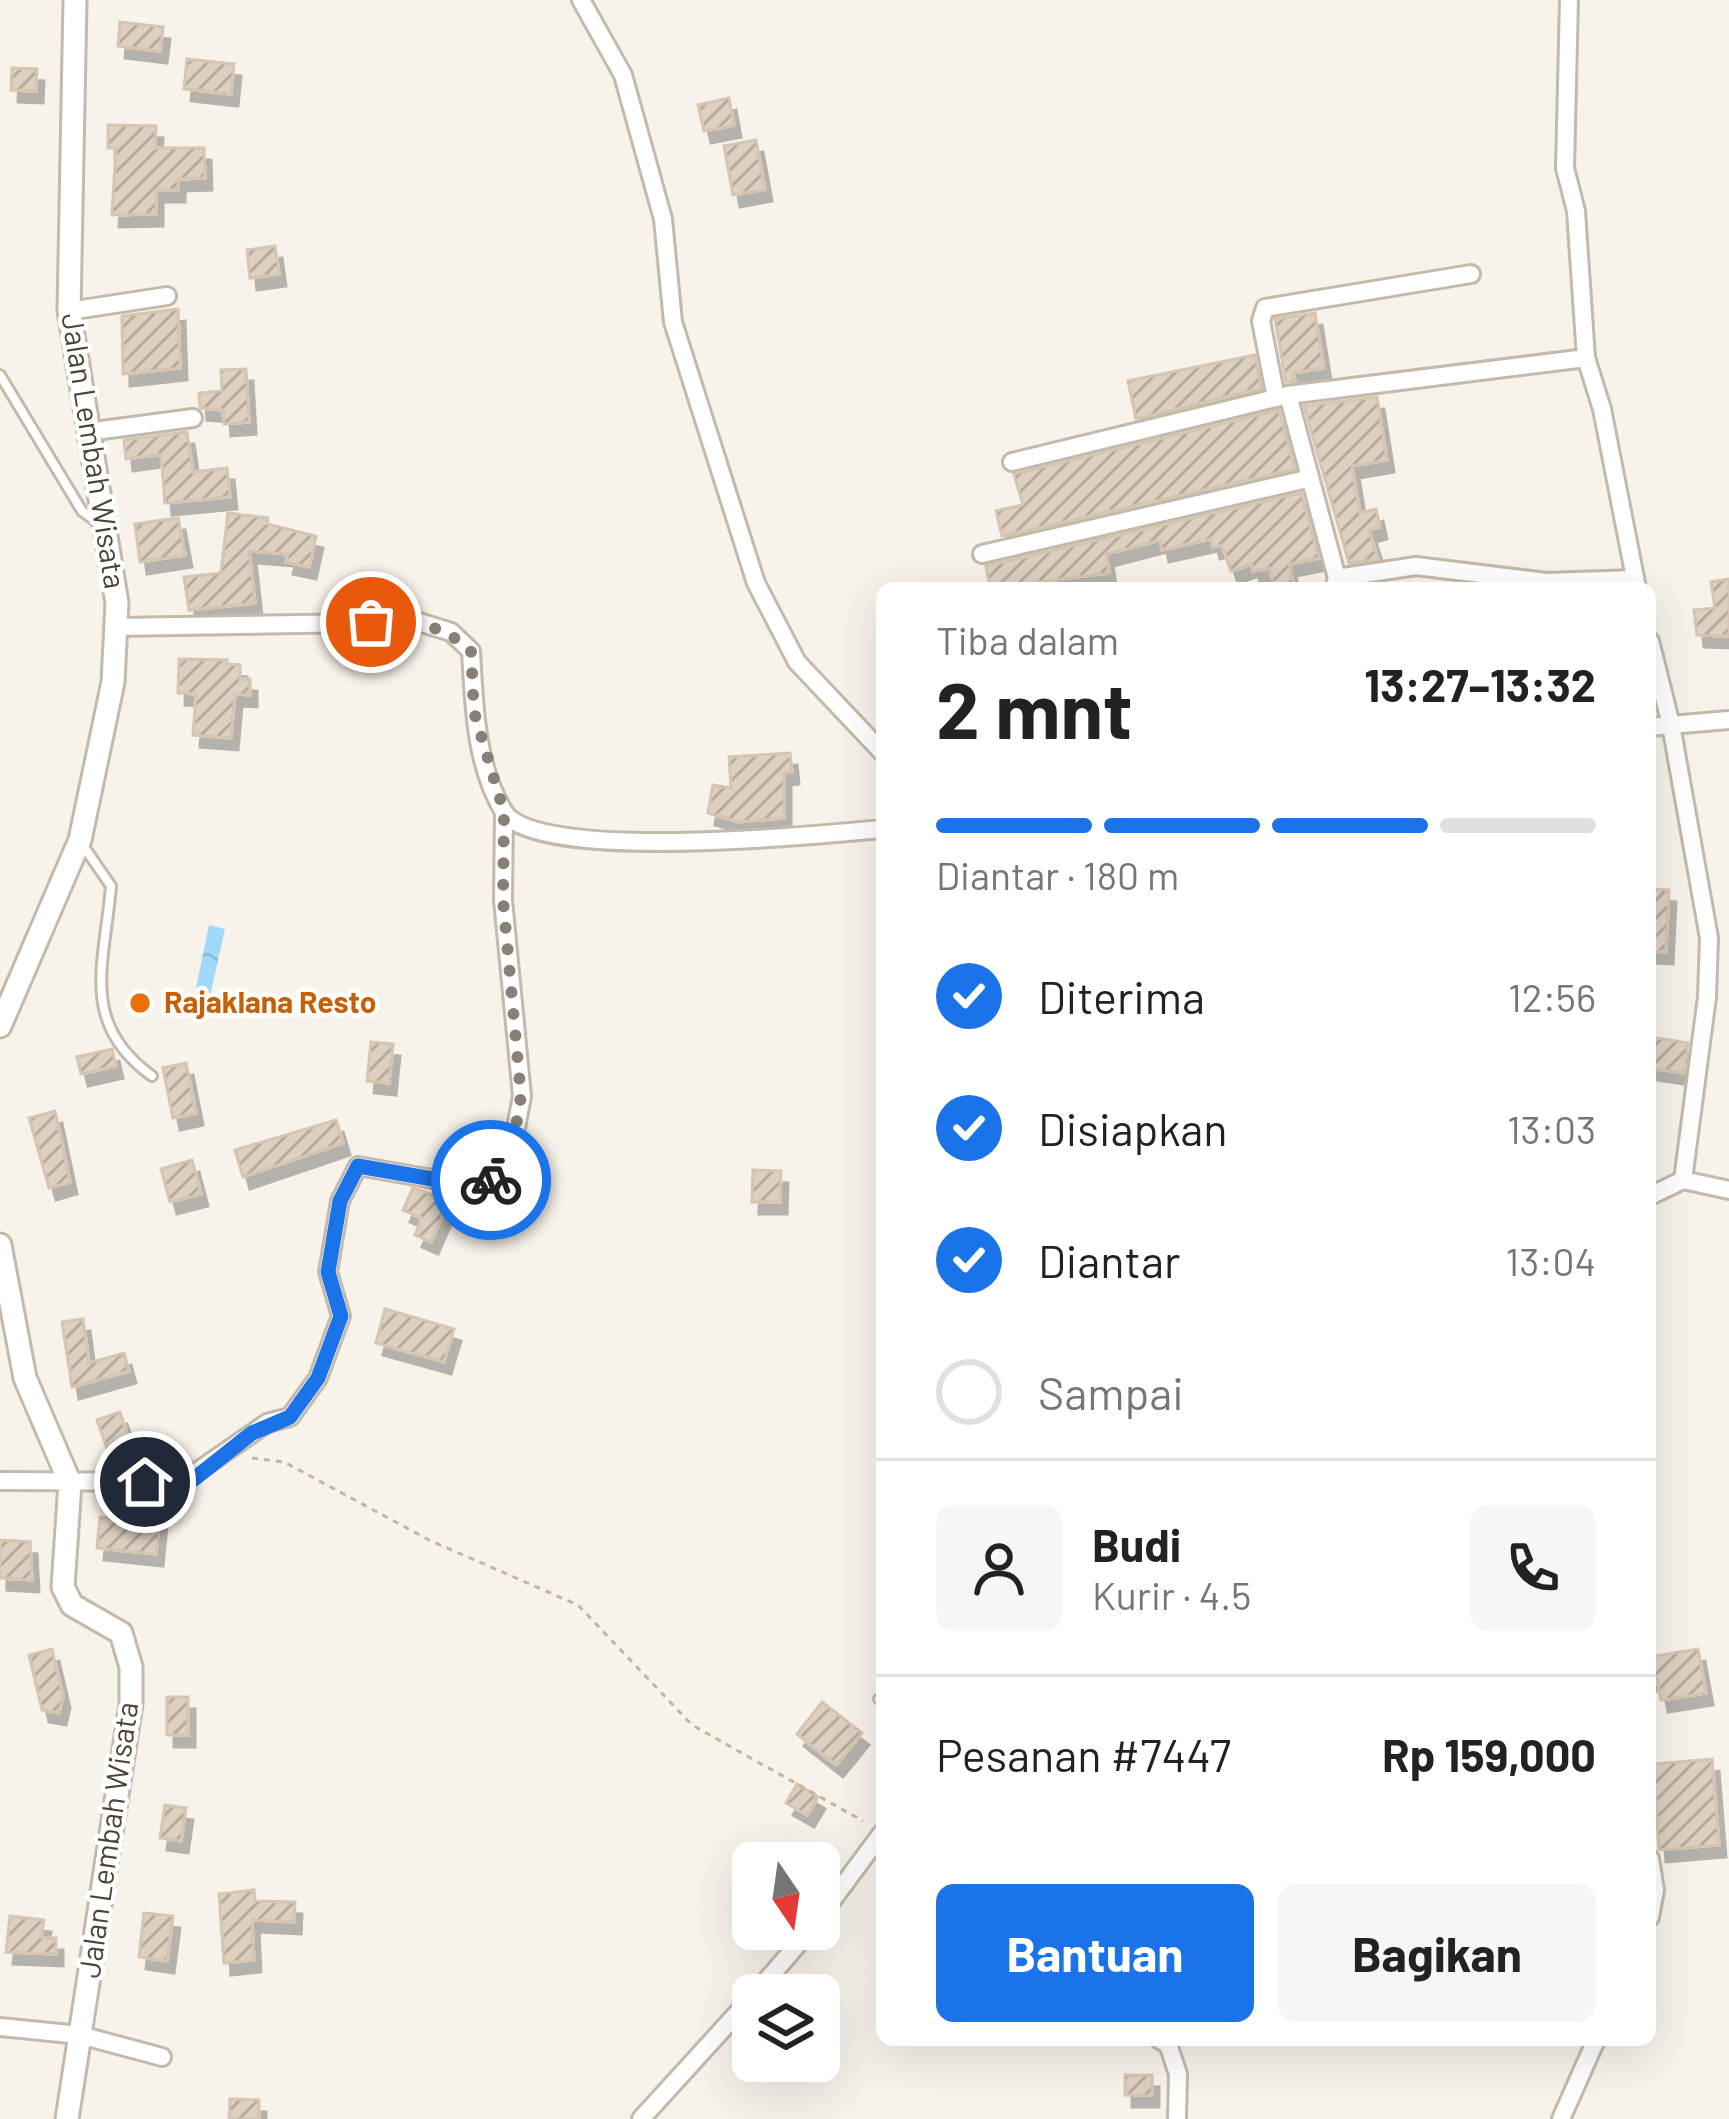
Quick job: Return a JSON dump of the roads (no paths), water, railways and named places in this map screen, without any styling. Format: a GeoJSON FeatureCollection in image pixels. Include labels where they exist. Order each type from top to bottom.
{"type":"FeatureCollection","features":[{"type":"Feature","properties":{"kind":"street","name":"Jalan Lembah Wisata"},"geometry":{"type":"LineString","coordinates":[[0,1026],[80,841],[106,725],[118,603],[69,311],[74,0]]}},
{"type":"Feature","properties":{"kind":"street"},"geometry":{"type":"LineString","coordinates":[[581,0],[622,75],[663,219],[673,322],[757,583],[797,662],[876,746]]}},
{"type":"Feature","properties":{"kind":"street"},"geometry":{"type":"LineString","coordinates":[[1569,0],[1565,168],[1576,211],[1586,358],[1636,582]]}},
{"type":"Feature","properties":{"kind":"street"},"geometry":{"type":"LineString","coordinates":[[1336,582],[1261,321],[1265,308],[1471,274]]}},
{"type":"Feature","properties":{"kind":"street"},"geometry":{"type":"LineString","coordinates":[[69,311],[167,296]]}},
{"type":"Feature","properties":{"kind":"street"},"geometry":{"type":"LineString","coordinates":[[1012,462],[1282,396],[1586,358]]}},
{"type":"Feature","properties":{"kind":"street"},"geometry":{"type":"LineString","coordinates":[[87,432],[193,418]]}},
{"type":"Feature","properties":{"kind":"street"},"geometry":{"type":"LineString","coordinates":[[982,554],[1306,479]]}},
{"type":"Feature","properties":{"kind":"street"},"geometry":{"type":"LineString","coordinates":[[1341,582],[1416,566],[1546,582]]}},
{"type":"Feature","properties":{"kind":"street"},"geometry":{"type":"LineString","coordinates":[[0,1481],[194,1479],[252,1433],[290,1417],[318,1378],[341,1316],[328,1272],[340,1201],[358,1166],[473,1186],[496,1179],[513,1144],[521,1096],[503,900],[504,812],[474,712],[471,651],[452,632],[419,622],[116,627]]}},
{"type":"Feature","properties":{"kind":"street"},"geometry":{"type":"LineString","coordinates":[[1656,665],[1709,938],[1707,997],[1683,1180]]}},
{"type":"Feature","properties":{"kind":"street"},"geometry":{"type":"LineString","coordinates":[[1656,726],[1729,720]]}},
{"type":"Feature","properties":{"kind":"street"},"geometry":{"type":"LineString","coordinates":[[504,812],[543,836],[638,841],[739,842],[876,830]]}},
{"type":"Feature","properties":{"kind":"street"},"geometry":{"type":"LineString","coordinates":[[1656,1193],[1683,1180],[1729,1190]]}},
{"type":"Feature","properties":{"kind":"street","name":"Jalan Lembah Wisata"},"geometry":{"type":"LineString","coordinates":[[0,1245],[25,1378],[70,1483],[63,1587],[72,1605],[121,1633],[131,1667],[131,1703],[67,2119]]}},
{"type":"Feature","properties":{"kind":"street"},"geometry":{"type":"LineString","coordinates":[[840,1890],[876,1841]]}},
{"type":"Feature","properties":{"kind":"street"},"geometry":{"type":"LineString","coordinates":[[771,1974],[793,1950]]}},
{"type":"Feature","properties":{"kind":"street"},"geometry":{"type":"LineString","coordinates":[[651,2117],[732,2020]]}},
{"type":"Feature","properties":{"kind":"street"},"geometry":{"type":"LineString","coordinates":[[0,2027],[80,2035],[162,2057]]}},
{"type":"Feature","properties":{"kind":"street"},"geometry":{"type":"LineString","coordinates":[[1168,2046],[1178,2074],[1177,2119]]}},
{"type":"Feature","properties":{"kind":"street"},"geometry":{"type":"LineString","coordinates":[[1561,2119],[1593,2046]]}},
{"type":"Feature","properties":{"kind":"lane"},"geometry":{"type":"LineString","coordinates":[[0,375],[82,512],[102,525]]}},
{"type":"Feature","properties":{"kind":"lane"},"geometry":{"type":"LineString","coordinates":[[80,841],[111,886],[98,986],[103,1016],[117,1042],[152,1076]]}},
{"type":"Feature","properties":{"kind":"water"},"geometry":{"type":"Polygon","coordinates":[[[209,925],[225,929],[209,1001],[194,998],[209,925]]]}},
{"type":"Feature","properties":{"kind":"place","name":"Rajaklana Resto"},"geometry":{"type":"Point","coordinates":[140,1003]}}]}
